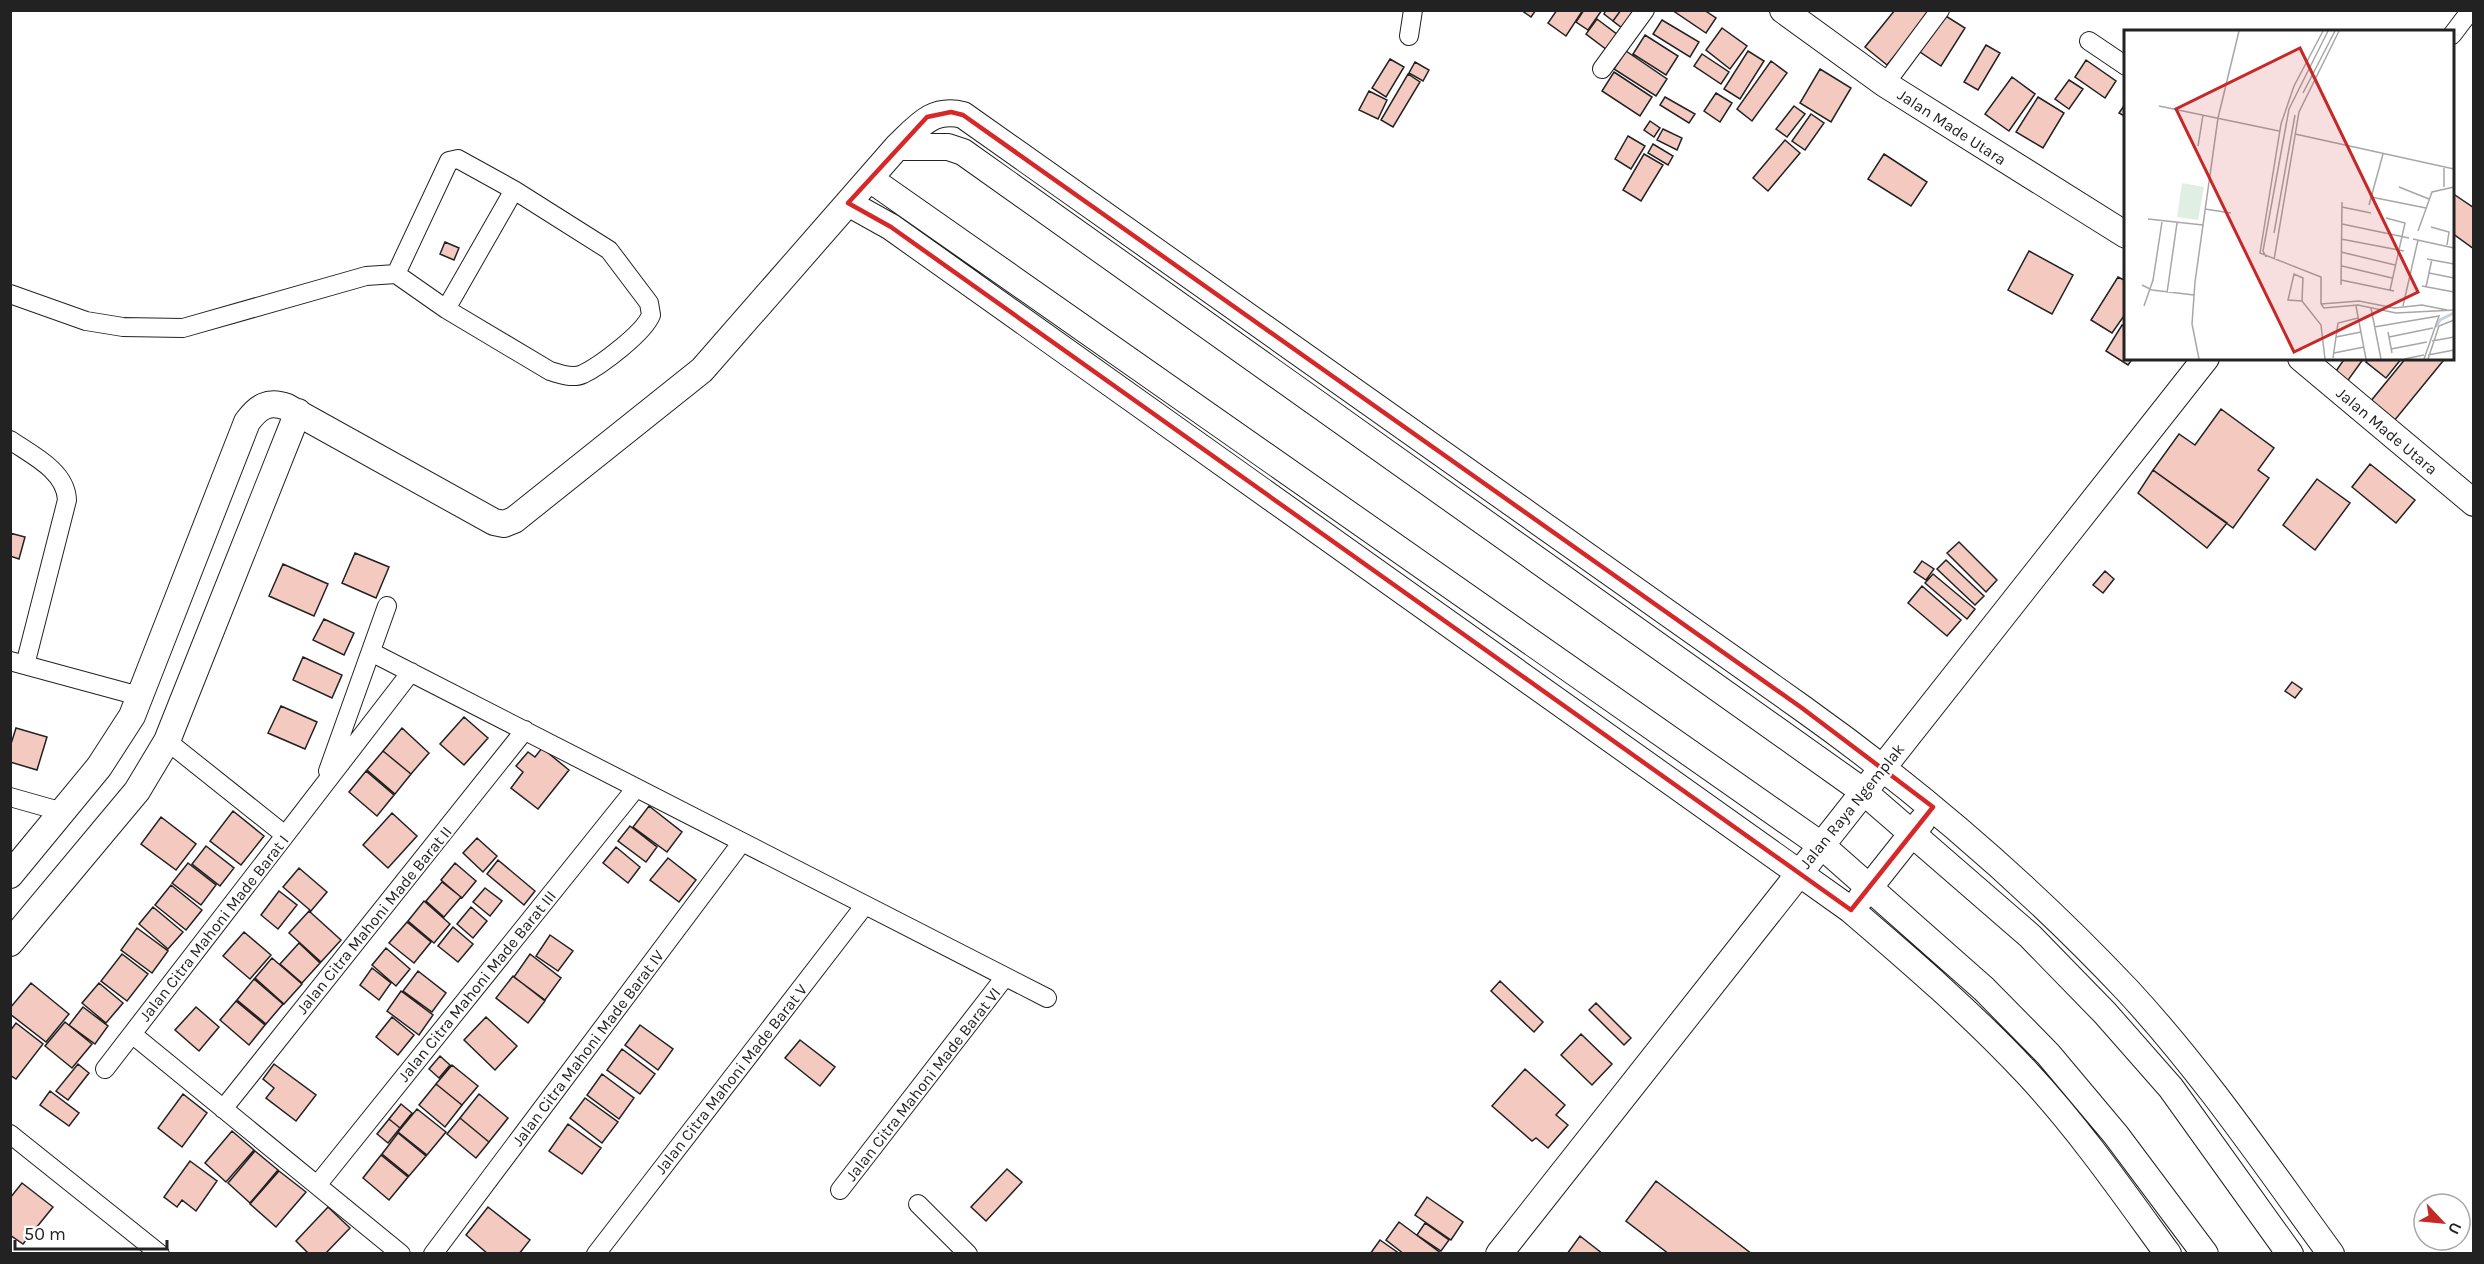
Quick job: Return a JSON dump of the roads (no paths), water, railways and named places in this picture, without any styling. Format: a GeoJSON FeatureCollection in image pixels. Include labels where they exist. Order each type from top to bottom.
{"type":"FeatureCollection","features":[{"type":"Feature","properties":{"kind":"main road","name":"Jalan Made Utara"},"geometry":{"type":"LineString","coordinates":[[1783,10],[1885,84],[2124,234]]}},
{"type":"Feature","properties":{"kind":"main road"},"geometry":{"type":"LineString","coordinates":[[10,875],[99,767],[132,716],[247,422],[256,410],[266,404],[277,403],[298,412],[494,522],[504,524],[514,520],[702,370],[897,147],[927,117],[951,112],[963,115],[1884,767],[1933,807],[2054,917],[2129,992],[2194,1068],[2331,1254]]}},
{"type":"Feature","properties":{"kind":"main road"},"geometry":{"type":"LineString","coordinates":[[897,147],[948,147],[963,152],[1864,792],[2030,936],[2105,1013],[2171,1088],[2290,1254]]}},
{"type":"Feature","properties":{"kind":"main road"},"geometry":{"type":"LineString","coordinates":[[870,179],[1821,845],[1984,989],[2048,1054],[2116,1135],[2205,1254]]}},
{"type":"Feature","properties":{"kind":"main road"},"geometry":{"type":"LineString","coordinates":[[848,203],[891,227],[1851,910],[1965,1008],[2029,1075],[2093,1151],[2168,1254]]}},
{"type":"Feature","properties":{"kind":"main road","name":"Jalan Raya Ngemplak"},"geometry":{"type":"LineString","coordinates":[[1499,1254],[2204,360]]}},
{"type":"Feature","properties":{"kind":"main road","name":"Jalan Made Utara"},"geometry":{"type":"LineString","coordinates":[[2303,360],[2474,503]]}},
{"type":"Feature","properties":{"kind":"main road"},"geometry":{"type":"LineString","coordinates":[[10,944],[136,791],[167,741],[298,412]]}},
{"type":"Feature","properties":{"kind":"main road"},"geometry":{"type":"LineString","coordinates":[[1851,910],[1933,807]]}},
{"type":"Feature","properties":{"kind":"street"},"geometry":{"type":"LineString","coordinates":[[1408,36],[1413,10]]}},
{"type":"Feature","properties":{"kind":"street"},"geometry":{"type":"LineString","coordinates":[[1602,69],[1645,10]]}},
{"type":"Feature","properties":{"kind":"street"},"geometry":{"type":"LineString","coordinates":[[1885,84],[1940,10]]}},
{"type":"Feature","properties":{"kind":"street"},"geometry":{"type":"LineString","coordinates":[[2454,32],[2471,10]]}},
{"type":"Feature","properties":{"kind":"street"},"geometry":{"type":"LineString","coordinates":[[2089,40],[2124,65]]}},
{"type":"Feature","properties":{"kind":"street"},"geometry":{"type":"LineString","coordinates":[[10,294],[86,321],[123,327],[183,328],[366,276],[396,274],[446,309],[550,371],[566,375],[581,375],[638,335],[648,324],[651,315],[650,303],[609,250],[514,190],[458,159],[451,159],[396,274]]}},
{"type":"Feature","properties":{"kind":"street"},"geometry":{"type":"LineString","coordinates":[[446,309],[514,190]]}},
{"type":"Feature","properties":{"kind":"street"},"geometry":{"type":"LineString","coordinates":[[10,440],[62,480],[67,488],[67,500],[18,663],[139,696]]}},
{"type":"Feature","properties":{"kind":"street","name":"Jalan Citra Mahoni Made Barat I"},"geometry":{"type":"LineString","coordinates":[[322,786],[387,606]]}},
{"type":"Feature","properties":{"kind":"street"},"geometry":{"type":"LineString","coordinates":[[371,652],[1047,998]]}},
{"type":"Feature","properties":{"kind":"street","name":"Jalan Citra Mahoni Made Barat I"},"geometry":{"type":"LineString","coordinates":[[105,1069],[411,672]]}},
{"type":"Feature","properties":{"kind":"street","name":"Jalan Citra Mahoni Made Barat II"},"geometry":{"type":"LineString","coordinates":[[223,1109],[525,730]]}},
{"type":"Feature","properties":{"kind":"street"},"geometry":{"type":"LineString","coordinates":[[167,741],[285,835]]}},
{"type":"Feature","properties":{"kind":"street","name":"Jalan Citra Mahoni Made Barat III"},"geometry":{"type":"LineString","coordinates":[[318,1184],[636,788]]}},
{"type":"Feature","properties":{"kind":"street"},"geometry":{"type":"LineString","coordinates":[[10,796],[63,812]]}},
{"type":"Feature","properties":{"kind":"street","name":"Jalan Citra Mahoni Made Barat IV"},"geometry":{"type":"LineString","coordinates":[[433,1254],[742,842]]}},
{"type":"Feature","properties":{"kind":"street","name":"Jalan Citra Mahoni Made Barat V"},"geometry":{"type":"LineString","coordinates":[[596,1254],[865,905]]}},
{"type":"Feature","properties":{"kind":"street","name":"Jalan Citra Mahoni Made Barat VI"},"geometry":{"type":"LineString","coordinates":[[840,1191],[1005,977]]}},
{"type":"Feature","properties":{"kind":"street"},"geometry":{"type":"LineString","coordinates":[[132,1034],[401,1254]]}},
{"type":"Feature","properties":{"kind":"street"},"geometry":{"type":"LineString","coordinates":[[10,1134],[160,1254]]}},
{"type":"Feature","properties":{"kind":"street"},"geometry":{"type":"LineString","coordinates":[[918,1204],[968,1254]]}}]}
